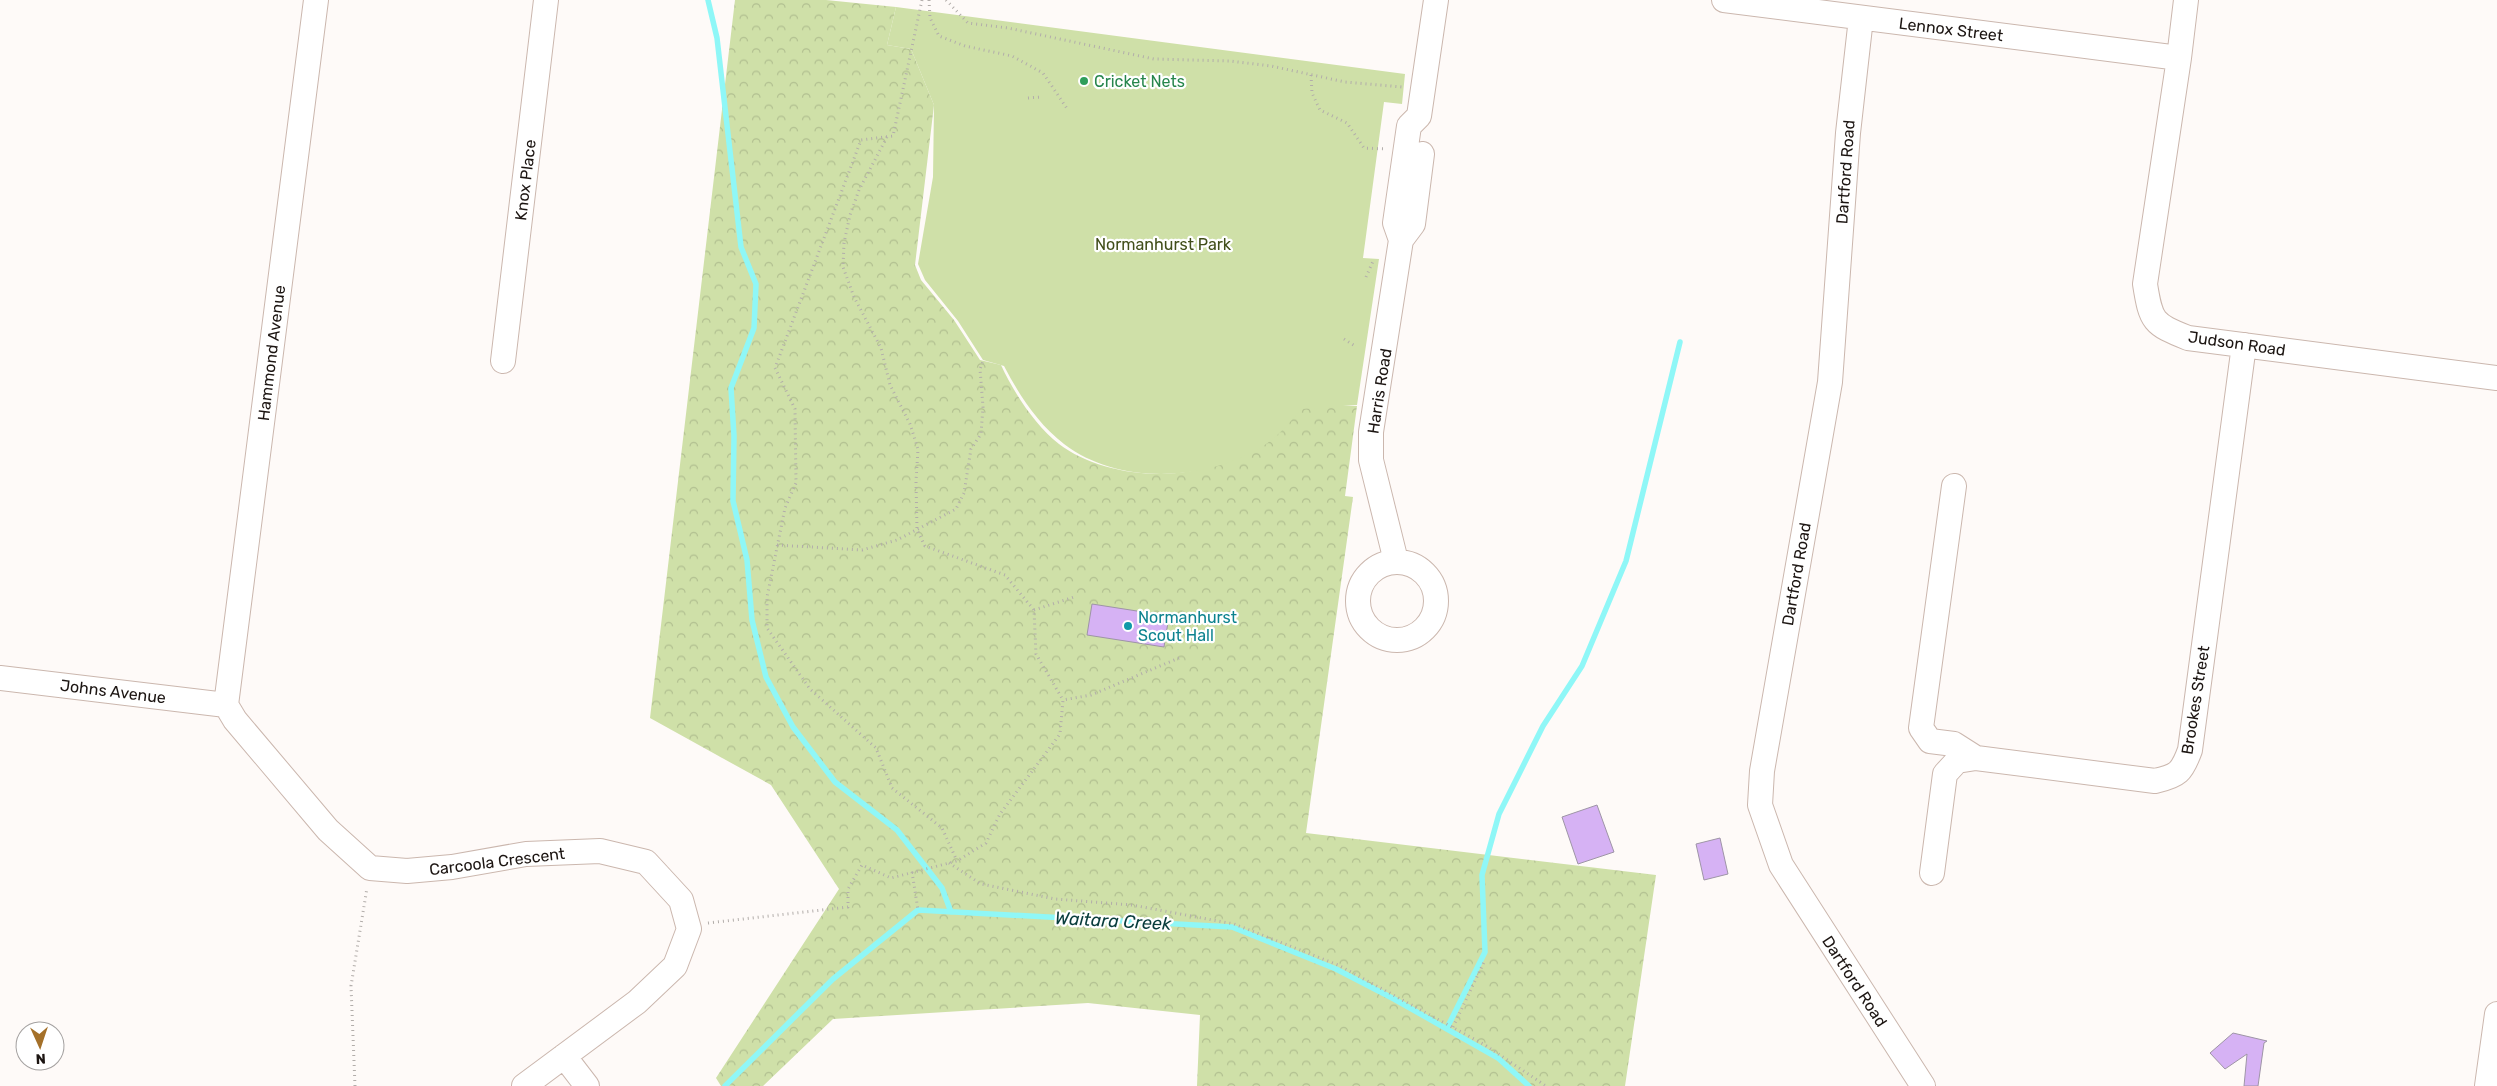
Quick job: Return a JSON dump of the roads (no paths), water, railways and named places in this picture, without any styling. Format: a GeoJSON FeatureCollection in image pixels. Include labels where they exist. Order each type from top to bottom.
{"type":"FeatureCollection","features":[{"type":"Feature","properties":{"kind":"street","name":"Hammond Avenue"},"geometry":{"type":"LineString","coordinates":[[226,705],[316,0]]}},
{"type":"Feature","properties":{"kind":"street","name":"Knox Place"},"geometry":{"type":"LineString","coordinates":[[503,361],[546,0]]}},
{"type":"Feature","properties":{"kind":"street","name":"Harris Road"},"geometry":{"type":"LineString","coordinates":[[1393,550],[1371,460],[1371,432],[1401,240],[1413,224],[1425,129],[1419,116],[1436,0]]}},
{"type":"Feature","properties":{"kind":"street","name":"Lennox Street"},"geometry":{"type":"LineString","coordinates":[[1724,0],[2179,58]]}},
{"type":"Feature","properties":{"kind":"street","name":"Judson Road"},"geometry":{"type":"LineString","coordinates":[[2186,0],[2145,284],[2148,306],[2160,327],[2188,338],[2497,378]]}},
{"type":"Feature","properties":{"kind":"street","name":"Dartford Road"},"geometry":{"type":"LineString","coordinates":[[1861,18],[1848,133],[1830,382],[1762,771],[1760,806],[1781,865],[1923,1086]]}},
{"type":"Feature","properties":{"kind":"street","name":"Harris Road"},"geometry":{"type":"LineString","coordinates":[[1401,240],[1395,223],[1409,126],[1419,116]]}},
{"type":"Feature","properties":{"kind":"street","name":"Brookes Street"},"geometry":{"type":"LineString","coordinates":[[1932,873],[1945,774],[1957,761],[1976,758],[2155,781],[2173,777],[2184,767],[2190,750],[2244,345]]}},
{"type":"Feature","properties":{"kind":"street"},"geometry":{"type":"LineString","coordinates":[[1954,486],[1921,728],[1930,741],[1954,744],[1976,758]]}},
{"type":"Feature","properties":{"kind":"street","name":"Johns Avenue"},"geometry":{"type":"LineString","coordinates":[[0,678],[226,705]]}},
{"type":"Feature","properties":{"kind":"street","name":"Carcoola Crescent"},"geometry":{"type":"LineString","coordinates":[[226,705],[235,720],[328,830],[370,868],[408,871],[452,867],[526,854],[600,851],[646,862],[681,900],[689,929],[675,966],[637,1002],[524,1086]]}},
{"type":"Feature","properties":{"kind":"street"},"geometry":{"type":"LineString","coordinates":[[2487,1086],[2497,1014]]}},
{"type":"Feature","properties":{"kind":"street"},"geometry":{"type":"LineString","coordinates":[[564,1056],[588,1086]]}},
{"type":"Feature","properties":{"kind":"waterway"},"geometry":{"type":"LineString","coordinates":[[708,0],[717,38],[741,247],[756,284],[754,328],[731,388],[734,436],[733,501],[747,560],[752,620],[766,677],[793,727],[835,782],[897,830],[942,888],[951,912]]}},
{"type":"Feature","properties":{"kind":"waterway"},"geometry":{"type":"LineString","coordinates":[[1447,1028],[1485,952],[1482,875],[1499,814],[1543,726],[1582,666],[1626,561],[1680,342]]}},
{"type":"Feature","properties":{"kind":"waterway","name":"Waitara Creek"},"geometry":{"type":"LineString","coordinates":[[725,1086],[833,979],[918,910],[1232,927],[1336,969],[1394,999],[1498,1058],[1529,1086]]}},
{"type":"Feature","properties":{"kind":"place","name":"Cricket Nets"},"geometry":{"type":"Point","coordinates":[1084,81]}},
{"type":"Feature","properties":{"kind":"place","name":"Normanhurst Scout Hall"},"geometry":{"type":"Point","coordinates":[1128,626]}},
{"type":"Feature","properties":{"kind":"park label","name":"Normanhurst Park"},"geometry":{"type":"Point","coordinates":[1163,244]}}]}
